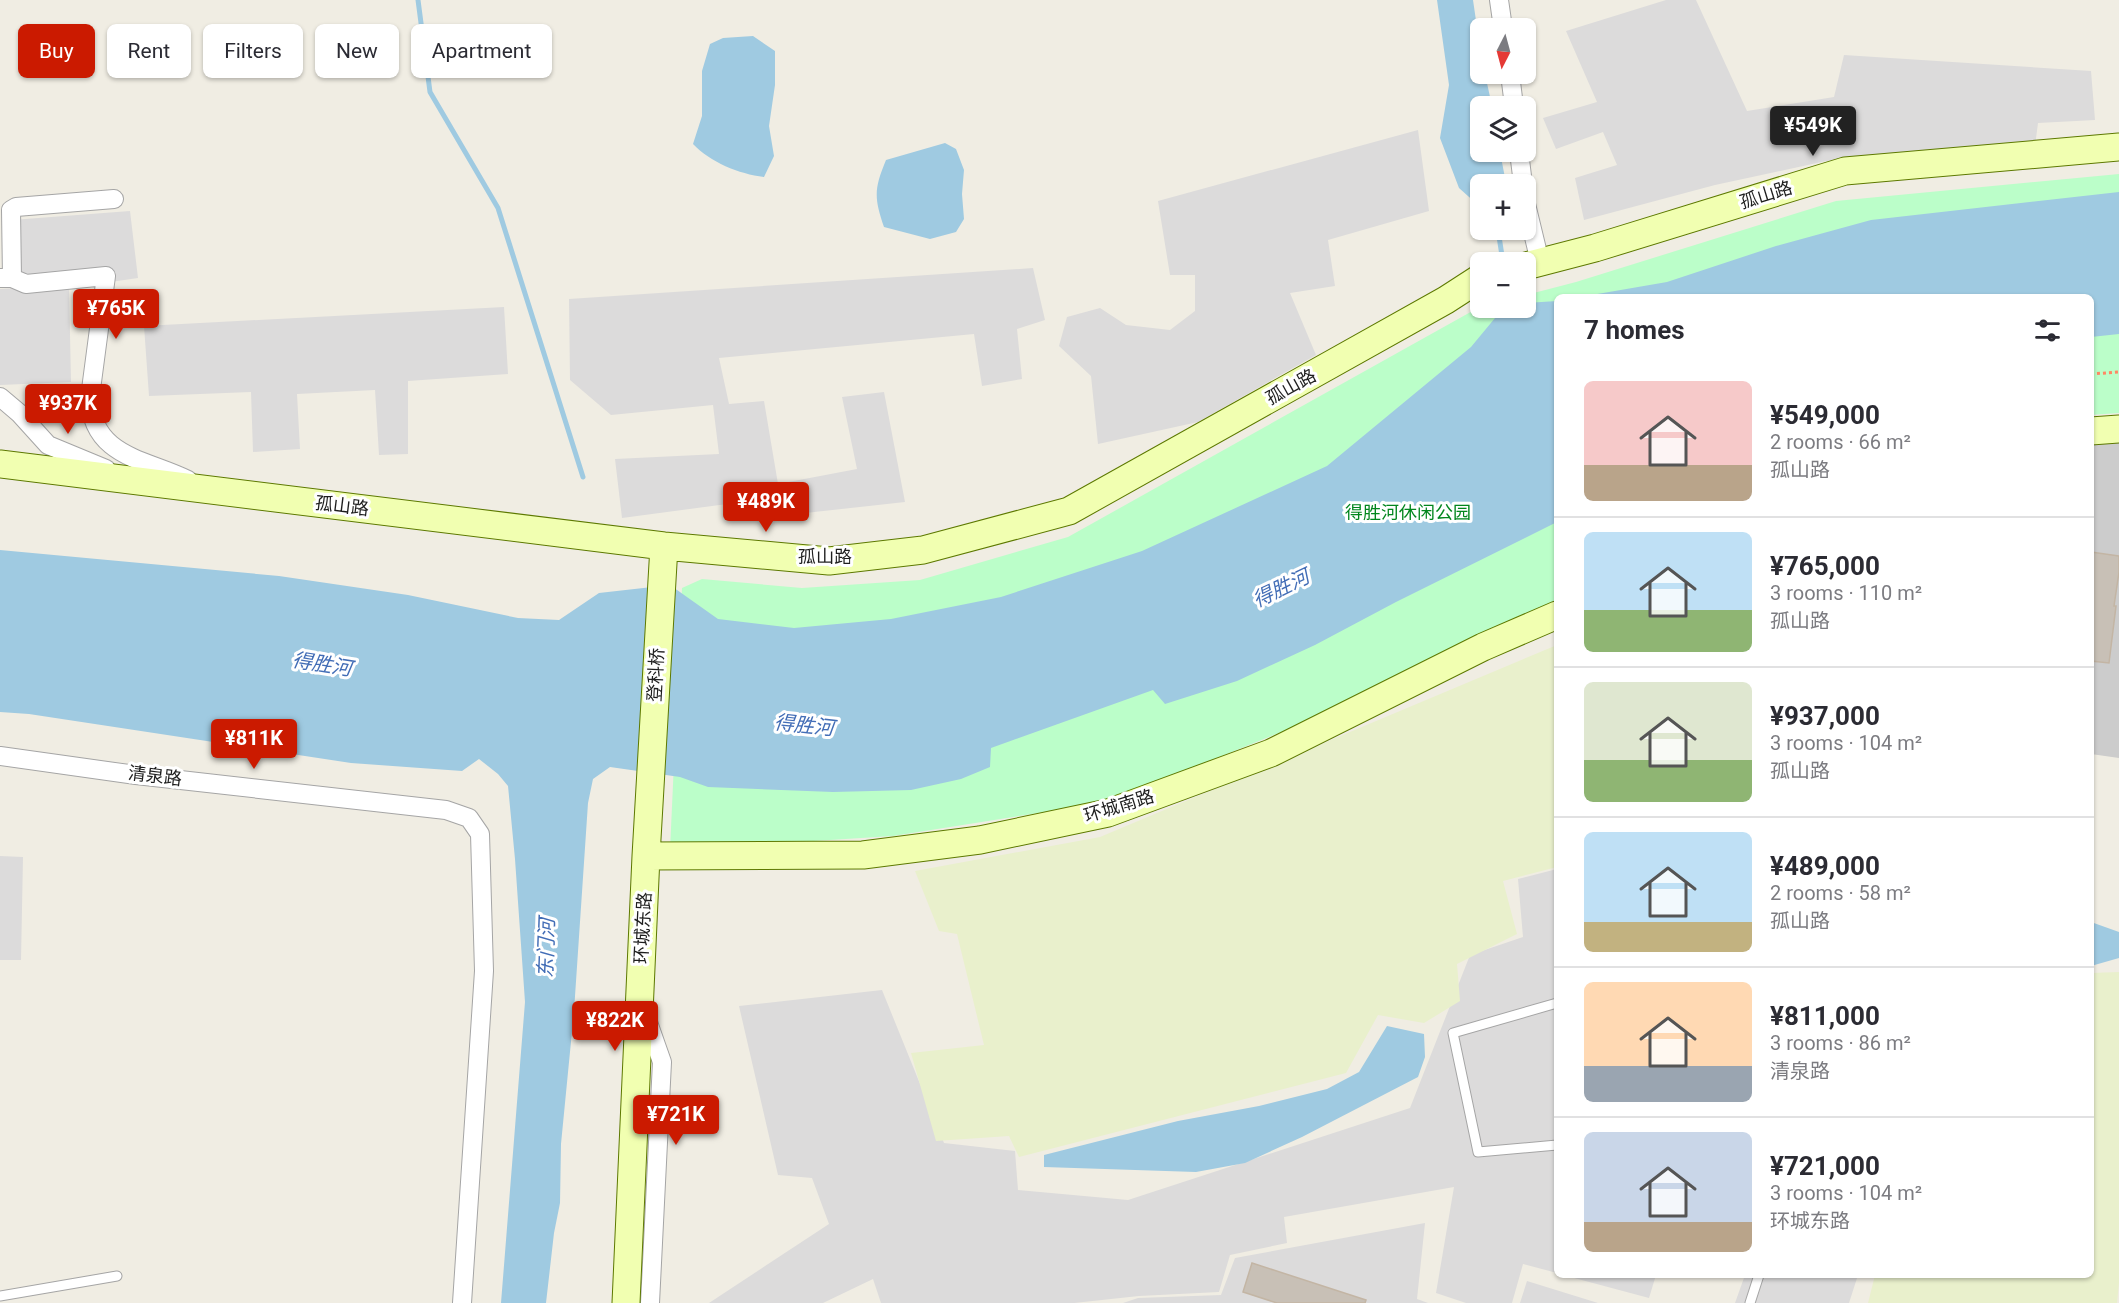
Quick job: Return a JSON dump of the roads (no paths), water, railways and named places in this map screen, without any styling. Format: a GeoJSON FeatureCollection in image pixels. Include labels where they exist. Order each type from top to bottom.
{"type":"FeatureCollection","features":[{"type":"Feature","properties":{"kind":"street"},"geometry":{"type":"LineString","coordinates":[[1499,0],[1502,18]]}},
{"type":"Feature","properties":{"kind":"street","name":"孤山路"},"geometry":{"type":"LineString","coordinates":[[1536,263],[1595,248],[1845,171],[2119,147]]}},
{"type":"Feature","properties":{"kind":"street"},"geometry":{"type":"LineString","coordinates":[[114,199],[16,207],[11,210],[6,278],[26,284],[106,276],[90,398],[90,410],[94,423],[100,435],[125,455],[178,474],[209,489]]}},
{"type":"Feature","properties":{"kind":"street","name":"孤山路"},"geometry":{"type":"LineString","coordinates":[[0,464],[664,546],[829,561],[923,550],[1069,511],[1470,284]]}},
{"type":"Feature","properties":{"kind":"street"},"geometry":{"type":"LineString","coordinates":[[0,397],[19,413],[48,445],[135,481]]}},
{"type":"Feature","properties":{"kind":"street"},"geometry":{"type":"LineString","coordinates":[[2094,430],[2119,429]]}},
{"type":"Feature","properties":{"kind":"street","name":"登科桥"},"geometry":{"type":"LineString","coordinates":[[649,804],[664,546]]}},
{"type":"Feature","properties":{"kind":"street","name":"环城南路"},"geometry":{"type":"LineString","coordinates":[[646,856],[863,855],[980,840],[1108,813],[1271,753],[1484,647],[1554,616]]}},
{"type":"Feature","properties":{"kind":"street","name":"清泉路"},"geometry":{"type":"LineString","coordinates":[[0,756],[148,776],[446,810],[469,818],[480,834],[484,971],[462,1303]]}},
{"type":"Feature","properties":{"kind":"street","name":"环城东路"},"geometry":{"type":"LineString","coordinates":[[626,1303],[649,804]]}},
{"type":"Feature","properties":{"kind":"street"},"geometry":{"type":"LineString","coordinates":[[640,999],[662,1062],[650,1303]]}},
{"type":"Feature","properties":{"kind":"lane"},"geometry":{"type":"LineString","coordinates":[[1554,1004],[1453,1033],[1478,1152],[1554,1145]]}},
{"type":"Feature","properties":{"kind":"lane"},"geometry":{"type":"LineString","coordinates":[[0,1296],[117,1276]]}},
{"type":"Feature","properties":{"kind":"lane"},"geometry":{"type":"LineString","coordinates":[[1750,1303],[1758,1278]]}},
{"type":"Feature","properties":{"kind":"lane"},"geometry":{"type":"LineString","coordinates":[[21,1293],[22,1303]]}},
{"type":"Feature","properties":{"kind":"water"},"geometry":{"type":"Polygon","coordinates":[[[1437,0],[1473,0],[1476,18],[1470,18],[1470,84],[1487,84],[1490,96],[1470,96],[1470,162],[1502,162],[1504,174],[1470,174],[1470,198],[1459,188],[1440,138],[1449,85],[1437,0]]]}},
{"type":"Feature","properties":{"kind":"water"},"geometry":{"type":"Polygon","coordinates":[[[753,36],[775,51],[775,85],[769,126],[774,156],[764,177],[726,166],[693,144],[702,116],[702,71],[710,44],[723,38],[753,36]]]}},
{"type":"Feature","properties":{"kind":"water"},"geometry":{"type":"Polygon","coordinates":[[[945,143],[956,149],[964,170],[962,194],[964,219],[956,232],[930,239],[884,227],[878,208],[877,186],[886,160],[945,143]]]}},
{"type":"Feature","properties":{"kind":"water"},"geometry":{"type":"Polygon","coordinates":[[[2119,192],[2119,334],[2094,337],[2094,294],[1597,294],[1667,282],[1776,246],[1871,220],[2119,192]]]}},
{"type":"Feature","properties":{"kind":"water"},"geometry":{"type":"Polygon","coordinates":[[[1554,301],[1554,523],[1315,645],[1237,681],[1165,704],[1153,690],[991,748],[990,767],[961,779],[911,790],[833,792],[708,787],[680,777],[610,767],[593,779],[588,803],[574,1011],[561,1144],[560,1203],[546,1303],[501,1303],[525,1002],[508,786],[498,774],[479,759],[462,771],[351,763],[29,714],[0,712],[0,550],[279,576],[408,595],[518,618],[559,620],[599,593],[670,585],[718,619],[794,628],[891,619],[1001,597],[1142,551],[1327,466],[1471,347],[1495,318],[1536,318],[1536,302],[1554,301]]]}},
{"type":"Feature","properties":{"kind":"water"},"geometry":{"type":"Polygon","coordinates":[[[2094,923],[2119,932],[2119,958],[2094,965],[2094,923]]]}},
{"type":"Feature","properties":{"kind":"water"},"geometry":{"type":"Polygon","coordinates":[[[1387,1026],[1424,1034],[1425,1057],[1418,1077],[1302,1137],[1245,1163],[1196,1172],[1044,1167],[1044,1155],[1178,1121],[1259,1106],[1327,1089],[1359,1072],[1387,1026]]]}},
{"type":"Feature","properties":{"kind":"waterway"},"geometry":{"type":"LineString","coordinates":[[418,0],[430,92],[498,208],[583,477]]}},
{"type":"Feature","properties":{"kind":"waterway"},"geometry":{"type":"LineString","coordinates":[[1500,240],[1501,252]]}},
{"type":"Feature","properties":{"kind":"park label","name":"得胜河休闲公园"},"geometry":{"type":"Point","coordinates":[1408,513]}},
{"type":"Feature","properties":{"kind":"water label","name":"得胜河"},"geometry":{"type":"Point","coordinates":[1281,588]}},
{"type":"Feature","properties":{"kind":"water label","name":"得胜河"},"geometry":{"type":"Point","coordinates":[322,664]}},
{"type":"Feature","properties":{"kind":"water label","name":"得胜河"},"geometry":{"type":"Point","coordinates":[804,725]}},
{"type":"Feature","properties":{"kind":"water label","name":"东门河"},"geometry":{"type":"Point","coordinates":[546,948]}}]}
